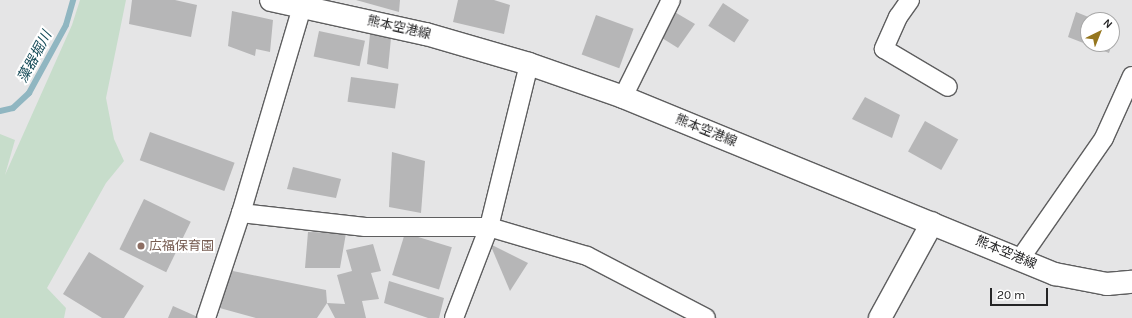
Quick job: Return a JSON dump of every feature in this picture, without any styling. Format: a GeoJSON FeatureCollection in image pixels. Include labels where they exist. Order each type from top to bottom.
{"type":"FeatureCollection","features":[{"type":"Feature","properties":{"kind":"main road","name":"熊本空港線"},"geometry":{"type":"LineString","coordinates":[[271,0],[426,34],[529,64],[623,97],[1055,274],[1107,284],[1132,282]]}},
{"type":"Feature","properties":{"kind":"main road"},"geometry":{"type":"LineString","coordinates":[[880,318],[932,223]]}},
{"type":"Feature","properties":{"kind":"street"},"geometry":{"type":"LineString","coordinates":[[623,97],[671,0]]}},
{"type":"Feature","properties":{"kind":"street"},"geometry":{"type":"LineString","coordinates":[[910,0],[898,17],[884,48],[948,87]]}},
{"type":"Feature","properties":{"kind":"street"},"geometry":{"type":"LineString","coordinates":[[206,318],[241,213],[302,6]]}},
{"type":"Feature","properties":{"kind":"street"},"geometry":{"type":"LineString","coordinates":[[454,318],[489,227],[529,64]]}},
{"type":"Feature","properties":{"kind":"street"},"geometry":{"type":"LineString","coordinates":[[1020,259],[1104,138],[1132,76]]}},
{"type":"Feature","properties":{"kind":"street"},"geometry":{"type":"LineString","coordinates":[[241,213],[365,227],[489,227],[587,256],[706,318]]}},
{"type":"Feature","properties":{"kind":"green space"},"geometry":{"type":"Polygon","coordinates":[[[80,0],[126,0],[106,98],[114,139],[124,161],[106,183],[47,288],[66,308],[64,318],[0,318],[0,134],[15,140],[5,175],[72,25],[80,0]]]}},
{"type":"Feature","properties":{"kind":"building"},"geometry":{"type":"Polygon","coordinates":[[[132,0],[175,0],[197,5],[191,37],[129,24],[132,0]]]}},
{"type":"Feature","properties":{"kind":"building"},"geometry":{"type":"Polygon","coordinates":[[[356,0],[400,0],[399,12],[356,0]]]}},
{"type":"Feature","properties":{"kind":"building"},"geometry":{"type":"Polygon","coordinates":[[[458,0],[494,0],[510,5],[504,34],[453,22],[458,0]]]}},
{"type":"Feature","properties":{"kind":"building"},"geometry":{"type":"Polygon","coordinates":[[[723,3],[749,20],[734,43],[708,26],[723,3]]]}},
{"type":"Feature","properties":{"kind":"building"},"geometry":{"type":"Polygon","coordinates":[[[232,11],[273,20],[270,52],[256,49],[255,56],[228,46],[232,11]]]}},
{"type":"Feature","properties":{"kind":"building"},"geometry":{"type":"Polygon","coordinates":[[[673,11],[695,24],[678,48],[654,33],[673,11]]]}},
{"type":"Feature","properties":{"kind":"building"},"geometry":{"type":"Polygon","coordinates":[[[1076,12],[1080,14],[1080,42],[1068,37],[1076,12]]]}},
{"type":"Feature","properties":{"kind":"building"},"geometry":{"type":"Polygon","coordinates":[[[596,15],[634,29],[619,68],[582,54],[596,15]]]}},
{"type":"Feature","properties":{"kind":"building"},"geometry":{"type":"Polygon","coordinates":[[[319,31],[365,41],[360,66],[314,56],[319,31]]]}},
{"type":"Feature","properties":{"kind":"building"},"geometry":{"type":"Polygon","coordinates":[[[370,34],[391,38],[388,69],[367,64],[370,34]]]}},
{"type":"Feature","properties":{"kind":"building"},"geometry":{"type":"Polygon","coordinates":[[[351,77],[399,84],[395,108],[348,102],[351,77]]]}},
{"type":"Feature","properties":{"kind":"building"},"geometry":{"type":"Polygon","coordinates":[[[865,97],[900,115],[892,138],[852,119],[865,97]]]}},
{"type":"Feature","properties":{"kind":"building"},"geometry":{"type":"Polygon","coordinates":[[[925,121],[958,139],[941,170],[908,152],[925,121]]]}},
{"type":"Feature","properties":{"kind":"building"},"geometry":{"type":"Polygon","coordinates":[[[150,132],[235,163],[224,191],[140,160],[150,132]]]}},
{"type":"Feature","properties":{"kind":"building"},"geometry":{"type":"Polygon","coordinates":[[[392,152],[425,161],[421,213],[389,207],[392,152]]]}},
{"type":"Feature","properties":{"kind":"building"},"geometry":{"type":"Polygon","coordinates":[[[293,167],[341,179],[336,198],[287,189],[293,167]]]}},
{"type":"Feature","properties":{"kind":"building"},"geometry":{"type":"Polygon","coordinates":[[[144,199],[191,222],[166,272],[119,249],[144,199]]]}},
{"type":"Feature","properties":{"kind":"building"},"geometry":{"type":"Polygon","coordinates":[[[308,232],[346,233],[340,268],[305,268],[308,232]]]}},
{"type":"Feature","properties":{"kind":"building"},"geometry":{"type":"Polygon","coordinates":[[[405,233],[452,247],[439,289],[392,275],[405,233]]]}},
{"type":"Feature","properties":{"kind":"building"},"geometry":{"type":"Polygon","coordinates":[[[373,244],[381,271],[371,273],[379,299],[362,301],[366,318],[335,318],[327,303],[345,304],[337,275],[352,271],[346,250],[373,244]]]}},
{"type":"Feature","properties":{"kind":"building"},"geometry":{"type":"Polygon","coordinates":[[[490,244],[528,263],[510,291],[490,244]]]}},
{"type":"Feature","properties":{"kind":"building"},"geometry":{"type":"Polygon","coordinates":[[[89,252],[144,286],[124,318],[102,318],[63,294],[89,252]]]}},
{"type":"Feature","properties":{"kind":"building"},"geometry":{"type":"Polygon","coordinates":[[[228,270],[326,290],[327,303],[317,318],[256,318],[216,307],[228,270]]]}},
{"type":"Feature","properties":{"kind":"building"},"geometry":{"type":"Polygon","coordinates":[[[389,281],[444,298],[439,318],[428,318],[384,303],[389,281]]]}},
{"type":"Feature","properties":{"kind":"building"},"geometry":{"type":"Polygon","coordinates":[[[173,306],[200,318],[168,318],[173,306]]]}},
{"type":"Feature","properties":{"kind":"waterway","name":"藻器堀川"},"geometry":{"type":"LineString","coordinates":[[0,111],[13,108],[29,93],[66,25],[73,0]]}},
{"type":"Feature","properties":{"kind":"place","name":"広福保育園"},"geometry":{"type":"Point","coordinates":[141,246]}}]}
